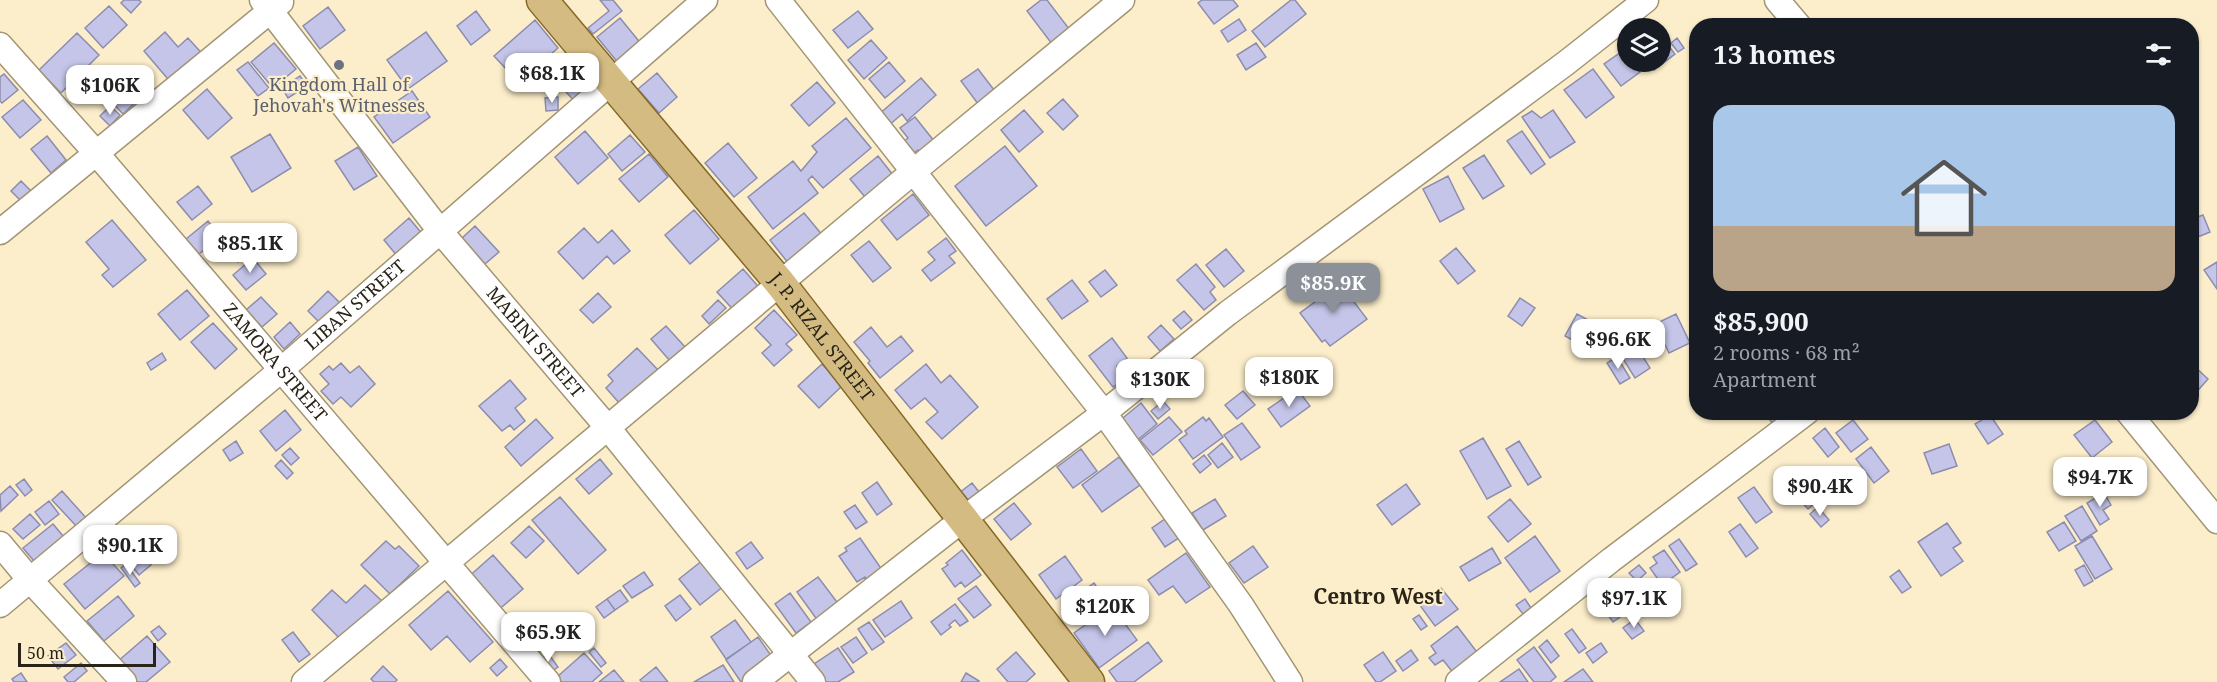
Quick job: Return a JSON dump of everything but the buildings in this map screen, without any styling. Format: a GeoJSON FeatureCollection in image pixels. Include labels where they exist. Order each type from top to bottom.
{"type":"FeatureCollection","features":[{"type":"Feature","properties":{"kind":"main road","name":"J. P. RIZAL STREET"},"geometry":{"type":"LineString","coordinates":[[542,0],[780,283],[1089,682]]}},
{"type":"Feature","properties":{"kind":"street","name":"LIBAN STREET"},"geometry":{"type":"LineString","coordinates":[[0,605],[280,371],[705,0]]}},
{"type":"Feature","properties":{"kind":"street"},"geometry":{"type":"LineString","coordinates":[[778,0],[1104,413],[1241,605],[1290,682]]}},
{"type":"Feature","properties":{"kind":"street"},"geometry":{"type":"LineString","coordinates":[[304,682],[913,172],[1096,8],[1122,0]]}},
{"type":"Feature","properties":{"kind":"street"},"geometry":{"type":"LineString","coordinates":[[755,682],[962,520],[1104,413],[1228,313],[1566,63],[1646,0]]}},
{"type":"Feature","properties":{"kind":"street"},"geometry":{"type":"LineString","coordinates":[[1777,0],[1792,18]]}},
{"type":"Feature","properties":{"kind":"street"},"geometry":{"type":"LineString","coordinates":[[0,232],[97,154],[272,3]]}},
{"type":"Feature","properties":{"kind":"street","name":"MABINI STREET"},"geometry":{"type":"LineString","coordinates":[[272,3],[440,231],[608,428],[813,682]]}},
{"type":"Feature","properties":{"kind":"street","name":"ZAMORA STREET"},"geometry":{"type":"LineString","coordinates":[[0,45],[97,154],[548,682]]}},
{"type":"Feature","properties":{"kind":"street"},"geometry":{"type":"LineString","coordinates":[[1458,682],[1611,560],[1796,420]]}},
{"type":"Feature","properties":{"kind":"street"},"geometry":{"type":"LineString","coordinates":[[2135,420],[2217,521]]}},
{"type":"Feature","properties":{"kind":"street"},"geometry":{"type":"LineString","coordinates":[[0,544],[124,682]]}},
{"type":"Feature","properties":{"kind":"place","name":"Kingdom Hall of Jehovah's Witnesses"},"geometry":{"type":"Point","coordinates":[339,65]}},
{"type":"Feature","properties":{"kind":"district","name":"Centro West"},"geometry":{"type":"Point","coordinates":[1378,597]}}]}
